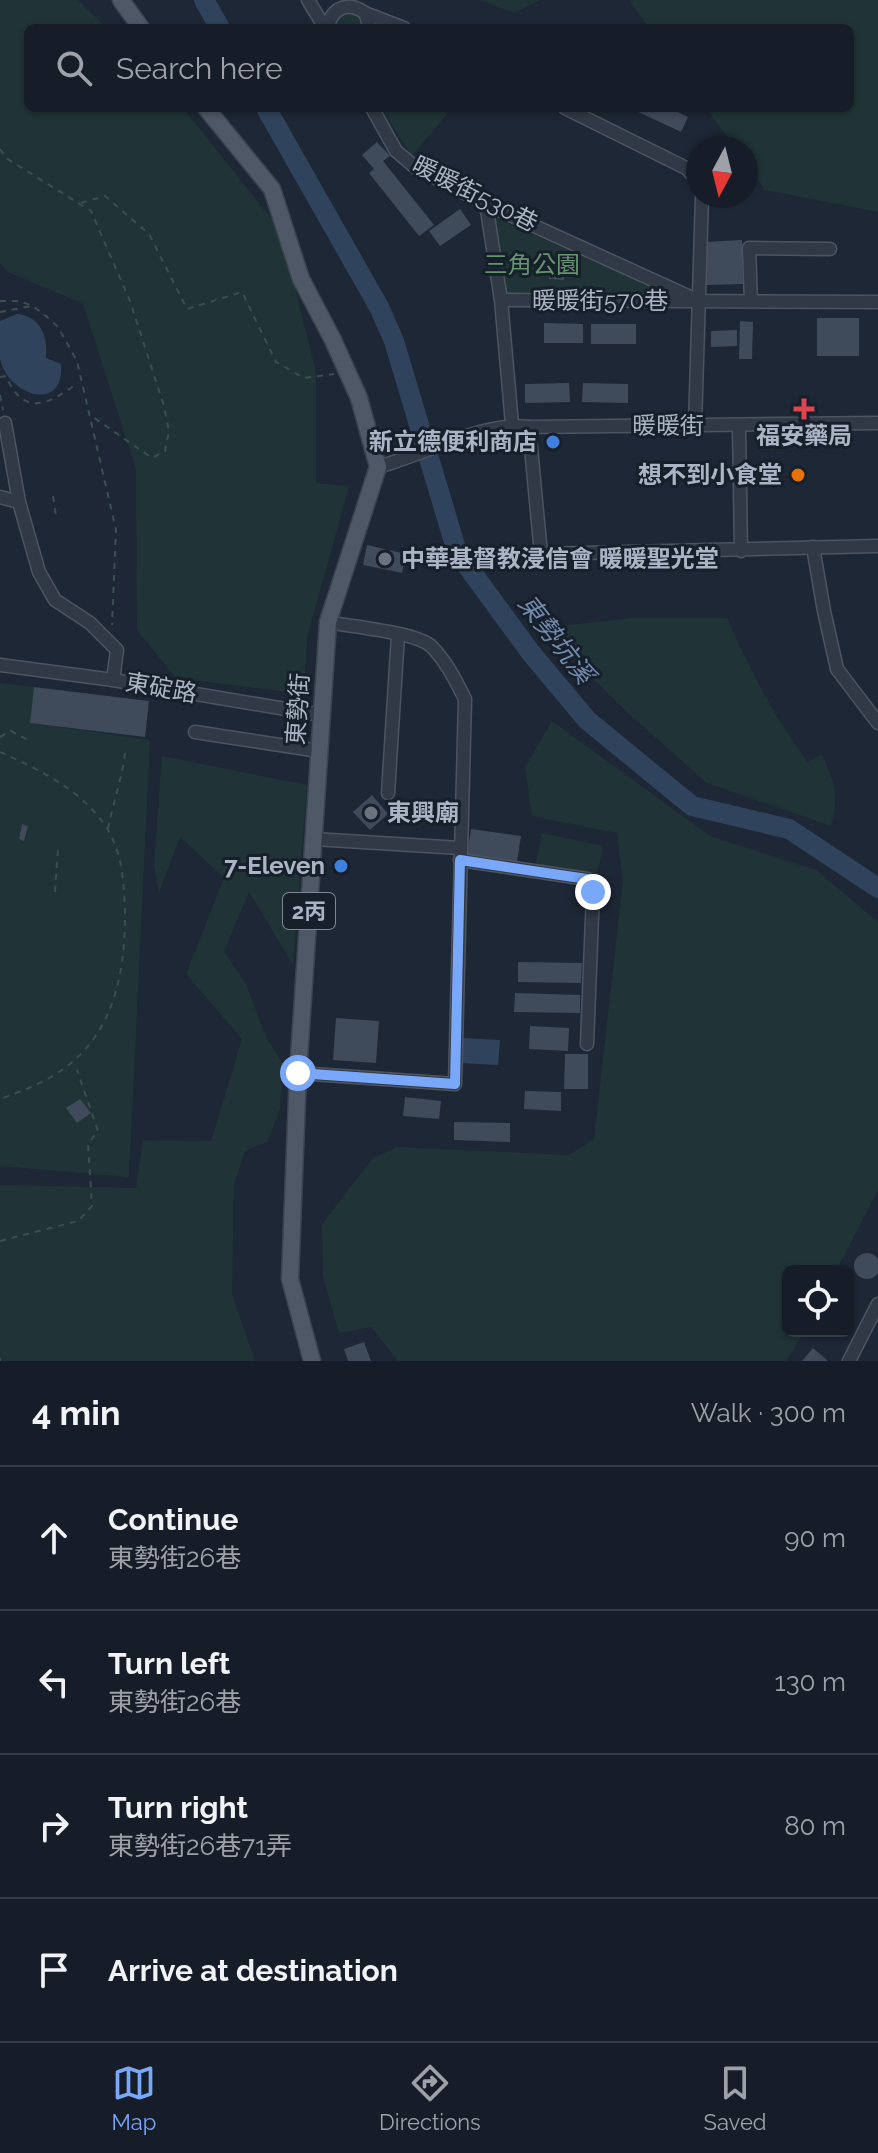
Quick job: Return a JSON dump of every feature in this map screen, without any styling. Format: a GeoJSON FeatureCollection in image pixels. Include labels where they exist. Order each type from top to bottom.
{"type":"FeatureCollection","features":[{"type":"Feature","properties":{"kind":"main road"},"geometry":{"type":"LineString","coordinates":[[121,0],[138,24]]}},
{"type":"Feature","properties":{"kind":"main road"},"geometry":{"type":"LineString","coordinates":[[209,112],[272,189],[301,279],[333,340],[386,465]]}},
{"type":"Feature","properties":{"kind":"main road","name":"東勢街"},"geometry":{"type":"LineString","coordinates":[[312,1361],[290,1279],[298,1073],[328,622],[386,465]]}},
{"type":"Feature","properties":{"kind":"street"},"geometry":{"type":"LineString","coordinates":[[308,0],[323,24]]}},
{"type":"Feature","properties":{"kind":"street"},"geometry":{"type":"LineString","coordinates":[[328,24],[333,13],[346,3],[394,24]]}},
{"type":"Feature","properties":{"kind":"street"},"geometry":{"type":"LineString","coordinates":[[365,13],[369,24]]}},
{"type":"Feature","properties":{"kind":"street","name":"暖暖街530巷"},"geometry":{"type":"LineString","coordinates":[[374,112],[396,151],[415,167],[486,204],[699,301],[878,302]]}},
{"type":"Feature","properties":{"kind":"street"},"geometry":{"type":"LineString","coordinates":[[573,112],[686,168]]}},
{"type":"Feature","properties":{"kind":"street"},"geometry":{"type":"LineString","coordinates":[[486,204],[501,300],[512,424]]}},
{"type":"Feature","properties":{"kind":"street","name":"暖暖街570巷"},"geometry":{"type":"LineString","coordinates":[[695,426],[702,208]]}},
{"type":"Feature","properties":{"kind":"street"},"geometry":{"type":"LineString","coordinates":[[751,301],[749,248],[830,249]]}},
{"type":"Feature","properties":{"kind":"street","name":"暖暖街570巷"},"geometry":{"type":"LineString","coordinates":[[501,300],[699,301]]}},
{"type":"Feature","properties":{"kind":"street"},"geometry":{"type":"LineString","coordinates":[[5,423],[19,502],[39,572],[55,600],[90,623],[117,650],[113,680]]}},
{"type":"Feature","properties":{"kind":"street","name":"暖暖街"},"geometry":{"type":"LineString","coordinates":[[386,465],[512,424],[529,427],[878,423]]}},
{"type":"Feature","properties":{"kind":"street"},"geometry":{"type":"LineString","coordinates":[[739,426],[741,551]]}},
{"type":"Feature","properties":{"kind":"street"},"geometry":{"type":"LineString","coordinates":[[529,427],[541,554],[878,546]]}},
{"type":"Feature","properties":{"kind":"street"},"geometry":{"type":"LineString","coordinates":[[0,497],[19,502]]}},
{"type":"Feature","properties":{"kind":"street"},"geometry":{"type":"LineString","coordinates":[[813,547],[837,669],[878,723]]}},
{"type":"Feature","properties":{"kind":"street"},"geometry":{"type":"LineString","coordinates":[[298,1073],[455,1084],[465,699],[446,664],[417,637],[328,622]]}},
{"type":"Feature","properties":{"kind":"street"},"geometry":{"type":"LineString","coordinates":[[388,793],[398,635]]}},
{"type":"Feature","properties":{"kind":"street","name":"東碇路"},"geometry":{"type":"LineString","coordinates":[[0,665],[113,680],[321,715]]}},
{"type":"Feature","properties":{"kind":"street"},"geometry":{"type":"LineString","coordinates":[[195,732],[319,751]]}},
{"type":"Feature","properties":{"kind":"street"},"geometry":{"type":"LineString","coordinates":[[314,839],[460,854],[587,879],[593,892],[587,1044]]}},
{"type":"Feature","properties":{"kind":"street"},"geometry":{"type":"LineString","coordinates":[[849,1361],[878,1304]]}},
{"type":"Feature","properties":{"kind":"path"},"geometry":{"type":"LineString","coordinates":[[0,149],[6,158],[91,211],[130,301],[164,406],[169,431],[165,451],[152,458],[90,415]]}},
{"type":"Feature","properties":{"kind":"path"},"geometry":{"type":"LineString","coordinates":[[80,203],[105,196],[149,234],[187,309],[242,292],[276,362],[304,378],[326,373],[346,374]]}},
{"type":"Feature","properties":{"kind":"path"},"geometry":{"type":"LineString","coordinates":[[0,301],[19,301],[33,306],[58,327],[77,361],[116,530],[111,643]]}},
{"type":"Feature","properties":{"kind":"path"},"geometry":{"type":"LineString","coordinates":[[0,312],[33,306]]}},
{"type":"Feature","properties":{"kind":"path"},"geometry":{"type":"LineString","coordinates":[[0,377],[6,376],[12,391],[20,399],[42,404],[53,401],[80,382]]}},
{"type":"Feature","properties":{"kind":"path"},"geometry":{"type":"LineString","coordinates":[[0,395],[5,423]]}},
{"type":"Feature","properties":{"kind":"path"},"geometry":{"type":"LineString","coordinates":[[53,496],[56,516]]}},
{"type":"Feature","properties":{"kind":"path"},"geometry":{"type":"LineString","coordinates":[[0,737],[11,731],[28,740]]}},
{"type":"Feature","properties":{"kind":"path"},"geometry":{"type":"LineString","coordinates":[[0,752],[56,778],[91,810],[107,830],[124,873],[125,931],[121,977],[111,1009],[91,1042],[66,1067],[29,1088],[0,1099]]}},
{"type":"Feature","properties":{"kind":"path"},"geometry":{"type":"LineString","coordinates":[[107,830],[123,775],[125,753]]}},
{"type":"Feature","properties":{"kind":"path"},"geometry":{"type":"LineString","coordinates":[[55,892],[58,848]]}},
{"type":"Feature","properties":{"kind":"path"},"geometry":{"type":"LineString","coordinates":[[0,1241],[78,1221],[92,1206],[88,1144],[98,1131],[77,1070]]}},
{"type":"Feature","properties":{"kind":"green space"},"geometry":{"type":"Polygon","coordinates":[[[0,0],[78,0],[103,24],[24,24],[24,112],[186,112],[281,231],[316,372],[316,483],[349,486],[307,638],[304,694],[176,678],[137,630],[136,469],[83,304],[8,272],[0,263],[0,0]]]}},
{"type":"Feature","properties":{"kind":"green space"},"geometry":{"type":"Polygon","coordinates":[[[480,0],[540,0],[514,13],[480,0]]]}},
{"type":"Feature","properties":{"kind":"green space"},"geometry":{"type":"Polygon","coordinates":[[[629,0],[878,0],[878,212],[765,190],[758,180],[758,136],[726,136],[709,112],[854,112],[854,24],[646,24],[629,0]]]}},
{"type":"Feature","properties":{"kind":"green space"},"geometry":{"type":"Polygon","coordinates":[[[348,12],[361,17],[363,24],[335,24],[339,15],[348,12]]]}},
{"type":"Feature","properties":{"kind":"green space"},"geometry":{"type":"Polygon","coordinates":[[[384,112],[449,112],[412,156],[384,112]]]}},
{"type":"Feature","properties":{"kind":"green space","name":"三角公園"},"geometry":{"type":"Polygon","coordinates":[[[495,218],[675,296],[506,294],[495,218]]]}},
{"type":"Feature","properties":{"kind":"green space"},"geometry":{"type":"Polygon","coordinates":[[[634,618],[727,618],[763,693],[784,728],[808,762],[822,754],[834,789],[831,826],[707,783],[630,715],[571,657],[559,626],[634,618]]]}},
{"type":"Feature","properties":{"kind":"green space"},"geometry":{"type":"Polygon","coordinates":[[[0,683],[34,687],[31,723],[150,740],[129,1177],[0,1166],[0,683]]]}},
{"type":"Feature","properties":{"kind":"green space"},"geometry":{"type":"Polygon","coordinates":[[[552,721],[710,836],[816,870],[878,922],[878,1190],[839,1265],[782,1265],[782,1337],[801,1337],[786,1361],[398,1361],[371,1327],[339,1333],[323,1277],[322,1224],[373,1158],[397,1147],[569,1155],[594,1139],[623,881],[617,833],[532,816],[525,767],[552,721]]]}},
{"type":"Feature","properties":{"kind":"green space"},"geometry":{"type":"Polygon","coordinates":[[[162,756],[307,785],[293,965],[249,892],[224,951],[246,984],[266,1037],[283,1064],[280,1109],[267,1142],[245,1151],[234,1185],[232,1294],[255,1361],[0,1361],[0,1185],[136,1188],[143,1140],[211,1141],[242,1039],[186,974],[224,878],[180,837],[159,893],[154,866],[162,756]]]}},
{"type":"Feature","properties":{"kind":"green space"},"geometry":{"type":"Polygon","coordinates":[[[542,833],[603,846],[597,876],[536,864],[542,833]]]}},
{"type":"Feature","properties":{"kind":"water"},"geometry":{"type":"Polygon","coordinates":[[[17,314],[37,323],[46,342],[46,358],[61,364],[60,379],[54,389],[46,394],[35,394],[14,383],[0,359],[0,321],[17,314]]]}},
{"type":"Feature","properties":{"kind":"water"},"geometry":{"type":"Polygon","coordinates":[[[462,1038],[500,1040],[498,1065],[461,1063],[462,1038]]]}},
{"type":"Feature","properties":{"kind":"building"},"geometry":{"type":"Polygon","coordinates":[[[638,112],[678,112],[688,117],[681,132],[638,112]]]}},
{"type":"Feature","properties":{"kind":"building"},"geometry":{"type":"Polygon","coordinates":[[[377,142],[390,156],[383,161],[434,225],[419,236],[369,173],[374,169],[362,155],[377,142]]]}},
{"type":"Feature","properties":{"kind":"building"},"geometry":{"type":"Polygon","coordinates":[[[460,209],[471,225],[440,246],[429,231],[460,209]]]}},
{"type":"Feature","properties":{"kind":"building"},"geometry":{"type":"Polygon","coordinates":[[[742,240],[743,284],[706,285],[705,242],[742,240]]]}},
{"type":"Feature","properties":{"kind":"building"},"geometry":{"type":"Polygon","coordinates":[[[550,272],[564,273],[564,280],[549,279],[550,272]]]}},
{"type":"Feature","properties":{"kind":"building"},"geometry":{"type":"Polygon","coordinates":[[[817,318],[859,318],[859,356],[817,356],[817,318]]]}},
{"type":"Feature","properties":{"kind":"building"},"geometry":{"type":"Polygon","coordinates":[[[740,321],[753,322],[752,359],[739,359],[740,321]]]}},
{"type":"Feature","properties":{"kind":"building"},"geometry":{"type":"Polygon","coordinates":[[[544,323],[583,324],[583,343],[544,343],[544,323]]]}},
{"type":"Feature","properties":{"kind":"building"},"geometry":{"type":"Polygon","coordinates":[[[591,324],[636,324],[636,344],[591,344],[591,324]]]}},
{"type":"Feature","properties":{"kind":"building"},"geometry":{"type":"Polygon","coordinates":[[[737,330],[737,346],[711,347],[711,331],[737,330]]]}},
{"type":"Feature","properties":{"kind":"building"},"geometry":{"type":"Polygon","coordinates":[[[569,383],[570,402],[525,403],[525,384],[569,383]]]}},
{"type":"Feature","properties":{"kind":"building"},"geometry":{"type":"Polygon","coordinates":[[[583,383],[628,384],[628,403],[582,402],[583,383]]]}},
{"type":"Feature","properties":{"kind":"building","name":"中華基督教浸信會 暖暖聖光堂"},"geometry":{"type":"Polygon","coordinates":[[[367,545],[406,554],[402,573],[363,565],[367,545]]]}},
{"type":"Feature","properties":{"kind":"building"},"geometry":{"type":"Polygon","coordinates":[[[34,687],[149,701],[145,737],[30,723],[34,687]]]}},
{"type":"Feature","properties":{"kind":"building","name":"東興廟"},"geometry":{"type":"Polygon","coordinates":[[[372,795],[388,814],[370,830],[353,812],[372,795]]]}},
{"type":"Feature","properties":{"kind":"building"},"geometry":{"type":"Polygon","coordinates":[[[22,824],[28,826],[24,841],[19,839],[22,824]]]}},
{"type":"Feature","properties":{"kind":"building"},"geometry":{"type":"Polygon","coordinates":[[[471,829],[521,836],[517,862],[467,855],[471,829]]]}},
{"type":"Feature","properties":{"kind":"building"},"geometry":{"type":"Polygon","coordinates":[[[518,962],[582,963],[581,983],[518,982],[518,962]]]}},
{"type":"Feature","properties":{"kind":"building"},"geometry":{"type":"Polygon","coordinates":[[[515,993],[580,995],[580,1013],[514,1012],[515,993]]]}},
{"type":"Feature","properties":{"kind":"building"},"geometry":{"type":"Polygon","coordinates":[[[336,1018],[379,1021],[376,1063],[333,1060],[336,1018]]]}},
{"type":"Feature","properties":{"kind":"building"},"geometry":{"type":"Polygon","coordinates":[[[530,1026],[569,1028],[568,1051],[529,1049],[530,1026]]]}},
{"type":"Feature","properties":{"kind":"building"},"geometry":{"type":"Polygon","coordinates":[[[565,1054],[588,1054],[588,1089],[564,1089],[565,1054]]]}},
{"type":"Feature","properties":{"kind":"building"},"geometry":{"type":"Polygon","coordinates":[[[525,1091],[561,1092],[561,1111],[524,1109],[525,1091]]]}},
{"type":"Feature","properties":{"kind":"building"},"geometry":{"type":"Polygon","coordinates":[[[405,1097],[441,1101],[439,1119],[403,1116],[405,1097]]]}},
{"type":"Feature","properties":{"kind":"building"},"geometry":{"type":"Polygon","coordinates":[[[80,1099],[91,1113],[77,1123],[66,1108],[80,1099]]]}},
{"type":"Feature","properties":{"kind":"building"},"geometry":{"type":"Polygon","coordinates":[[[454,1122],[510,1123],[510,1142],[454,1140],[454,1122]]]}},
{"type":"Feature","properties":{"kind":"building"},"geometry":{"type":"Polygon","coordinates":[[[862,1254],[872,1254],[879,1261],[879,1271],[872,1278],[862,1278],[855,1271],[855,1261],[862,1254]]]}},
{"type":"Feature","properties":{"kind":"building"},"geometry":{"type":"Polygon","coordinates":[[[364,1342],[371,1361],[348,1361],[344,1349],[364,1342]]]}},
{"type":"Feature","properties":{"kind":"building"},"geometry":{"type":"Polygon","coordinates":[[[813,1348],[828,1361],[802,1361],[813,1348]]]}},
{"type":"Feature","properties":{"kind":"waterway","name":"東勢坑溪"},"geometry":{"type":"LineString","coordinates":[[204,0],[218,24]]}},
{"type":"Feature","properties":{"kind":"waterway","name":"東勢坑溪"},"geometry":{"type":"LineString","coordinates":[[268,112],[379,307],[394,341],[457,552],[531,653],[587,720],[692,806],[789,829],[878,888]]}},
{"type":"Feature","properties":{"kind":"place","name":"福安藥局"},"geometry":{"type":"Point","coordinates":[804,409]}},
{"type":"Feature","properties":{"kind":"place","name":"新立德便利商店"},"geometry":{"type":"Point","coordinates":[553,442]}},
{"type":"Feature","properties":{"kind":"place","name":"想不到小食堂"},"geometry":{"type":"Point","coordinates":[798,475]}},
{"type":"Feature","properties":{"kind":"place","name":"中華基督教浸信會 暖暖聖光堂"},"geometry":{"type":"Point","coordinates":[385,559]}},
{"type":"Feature","properties":{"kind":"place","name":"東興廟"},"geometry":{"type":"Point","coordinates":[371,813]}},
{"type":"Feature","properties":{"kind":"place","name":"7-Eleven"},"geometry":{"type":"Point","coordinates":[341,866]}},
{"type":"Feature","properties":{"kind":"route"},"geometry":{"type":"LineString","coordinates":[[298,1073],[455,1084],[460,860],[587,879],[593,892]]}}]}
